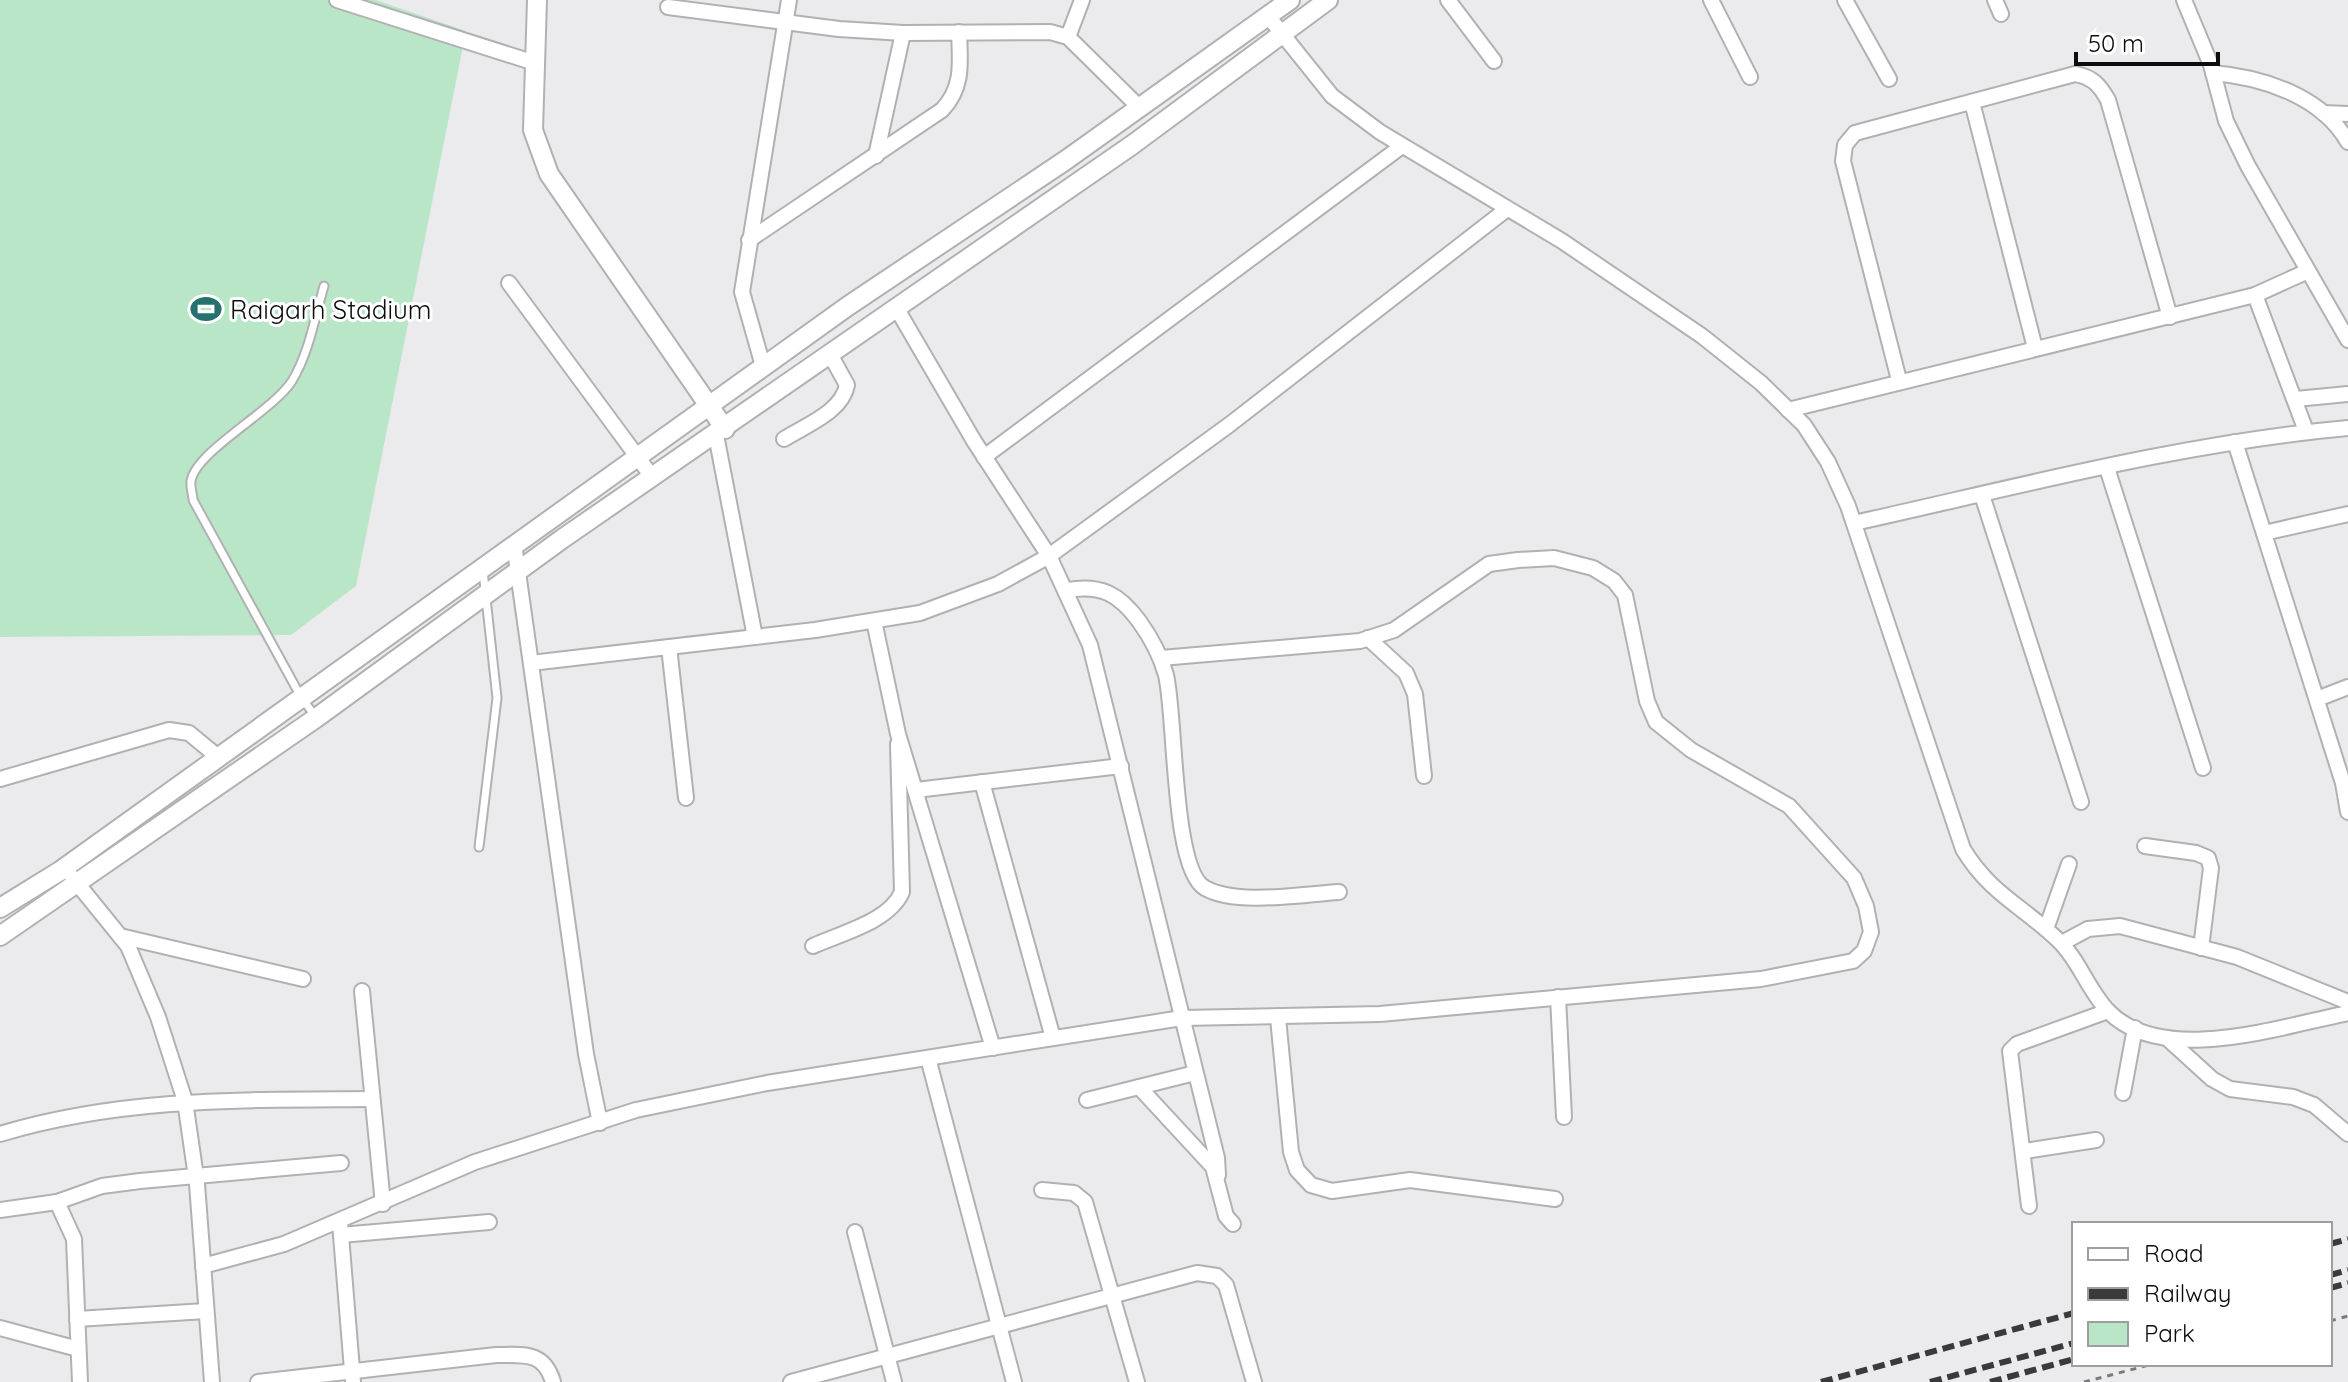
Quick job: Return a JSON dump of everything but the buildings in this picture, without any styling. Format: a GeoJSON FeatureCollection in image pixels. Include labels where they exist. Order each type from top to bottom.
{"type":"FeatureCollection","features":[{"type":"Feature","properties":{"kind":"street"},"geometry":{"type":"LineString","coordinates":[[337,0],[535,63]]}},
{"type":"Feature","properties":{"kind":"street"},"geometry":{"type":"LineString","coordinates":[[537,0],[533,130],[549,174],[709,405],[721,432],[755,637]]}},
{"type":"Feature","properties":{"kind":"street"},"geometry":{"type":"LineString","coordinates":[[763,366],[742,292],[789,0]]}},
{"type":"Feature","properties":{"kind":"street"},"geometry":{"type":"LineString","coordinates":[[1068,37],[1082,0]]}},
{"type":"Feature","properties":{"kind":"street"},"geometry":{"type":"LineString","coordinates":[[0,908],[64,868],[763,366],[1290,0]]}},
{"type":"Feature","properties":{"kind":"street"},"geometry":{"type":"LineString","coordinates":[[0,936],[831,356],[1328,0]]}},
{"type":"Feature","properties":{"kind":"street"},"geometry":{"type":"LineString","coordinates":[[1448,0],[1494,61]]}},
{"type":"Feature","properties":{"kind":"street"},"geometry":{"type":"LineString","coordinates":[[1711,0],[1750,77]]}},
{"type":"Feature","properties":{"kind":"street"},"geometry":{"type":"LineString","coordinates":[[1845,0],[1889,79]]}},
{"type":"Feature","properties":{"kind":"street"},"geometry":{"type":"LineString","coordinates":[[2184,0],[2213,73],[2226,121],[2248,166],[2348,340]]}},
{"type":"Feature","properties":{"kind":"street"},"geometry":{"type":"LineString","coordinates":[[668,7],[786,23],[903,33],[1035,31],[1068,37],[1139,107]]}},
{"type":"Feature","properties":{"kind":"street"},"geometry":{"type":"LineString","coordinates":[[1268,16],[1332,96],[1402,146],[1562,241],[1702,336],[1761,383],[1788,410],[1828,462],[1854,523],[1963,849],[1980,877],[2062,943],[2108,1011],[2135,1028],[2179,1041],[2232,1035],[2348,1013]]}},
{"type":"Feature","properties":{"kind":"street"},"geometry":{"type":"LineString","coordinates":[[749,240],[876,156],[955,97],[960,80],[959,32]]}},
{"type":"Feature","properties":{"kind":"street"},"geometry":{"type":"LineString","coordinates":[[876,156],[903,33]]}},
{"type":"Feature","properties":{"kind":"street"},"geometry":{"type":"LineString","coordinates":[[2213,73],[2236,75],[2288,90],[2340,127],[2348,142]]}},
{"type":"Feature","properties":{"kind":"street"},"geometry":{"type":"LineString","coordinates":[[1899,380],[1843,161],[1845,145],[1855,133],[2075,74],[2089,76],[2100,86],[2108,100],[2170,317]]}},
{"type":"Feature","properties":{"kind":"street"},"geometry":{"type":"LineString","coordinates":[[1972,102],[2035,348]]}},
{"type":"Feature","properties":{"kind":"street"},"geometry":{"type":"LineString","coordinates":[[2322,113],[2348,114]]}},
{"type":"Feature","properties":{"kind":"street"},"geometry":{"type":"LineString","coordinates":[[984,457],[1402,146]]}},
{"type":"Feature","properties":{"kind":"street"},"geometry":{"type":"LineString","coordinates":[[531,663],[874,621],[920,613],[998,584],[1049,556],[1229,425],[1507,209]]}},
{"type":"Feature","properties":{"kind":"street"},"geometry":{"type":"LineString","coordinates":[[1788,410],[1899,380],[2255,295],[2308,271]]}},
{"type":"Feature","properties":{"kind":"street"},"geometry":{"type":"LineString","coordinates":[[509,283],[653,478]]}},
{"type":"Feature","properties":{"kind":"street"},"geometry":{"type":"LineString","coordinates":[[2255,295],[2306,431]]}},
{"type":"Feature","properties":{"kind":"street"},"geometry":{"type":"LineString","coordinates":[[897,309],[984,457],[1049,556],[1067,590],[1099,671],[1195,1073],[1222,1204],[1233,1224]]}},
{"type":"Feature","properties":{"kind":"street"},"geometry":{"type":"LineString","coordinates":[[784,439],[834,408],[845,396],[847,385],[831,356]]}},
{"type":"Feature","properties":{"kind":"street"},"geometry":{"type":"LineString","coordinates":[[2296,399],[2348,394]]}},
{"type":"Feature","properties":{"kind":"street"},"geometry":{"type":"LineString","coordinates":[[1854,523],[2235,442],[2348,428]]}},
{"type":"Feature","properties":{"kind":"street"},"geometry":{"type":"LineString","coordinates":[[2235,442],[2343,783],[2348,812]]}},
{"type":"Feature","properties":{"kind":"street"},"geometry":{"type":"LineString","coordinates":[[2107,468],[2203,768]]}},
{"type":"Feature","properties":{"kind":"street"},"geometry":{"type":"LineString","coordinates":[[1982,495],[2081,802]]}},
{"type":"Feature","properties":{"kind":"street"},"geometry":{"type":"LineString","coordinates":[[2264,533],[2348,514]]}},
{"type":"Feature","properties":{"kind":"street"},"geometry":{"type":"LineString","coordinates":[[514,544],[586,1054],[600,1123]]}},
{"type":"Feature","properties":{"kind":"street"},"geometry":{"type":"LineString","coordinates":[[340,1229],[383,1204],[475,1162],[636,1110],[712,1094],[1182,1018],[1380,1014],[1761,979],[1830,968],[1853,961],[1864,951],[1871,932],[1866,906],[1854,878],[1802,817],[1691,750],[1656,722],[1647,701],[1625,595],[1614,581],[1593,568],[1554,558],[1489,564],[1394,630],[1368,638],[1161,658]]}},
{"type":"Feature","properties":{"kind":"street"},"geometry":{"type":"LineString","coordinates":[[1067,590],[1089,586],[1113,593],[1127,604],[1158,647],[1171,709],[1183,847],[1193,876],[1204,888],[1242,897],[1339,892]]}},
{"type":"Feature","properties":{"kind":"street"},"geometry":{"type":"LineString","coordinates":[[874,621],[898,734],[993,1048]]}},
{"type":"Feature","properties":{"kind":"street"},"geometry":{"type":"LineString","coordinates":[[1368,638],[1406,673],[1415,694],[1424,776]]}},
{"type":"Feature","properties":{"kind":"street"},"geometry":{"type":"LineString","coordinates":[[669,647],[686,798]]}},
{"type":"Feature","properties":{"kind":"street"},"geometry":{"type":"LineString","coordinates":[[2317,699],[2348,687]]}},
{"type":"Feature","properties":{"kind":"street"},"geometry":{"type":"LineString","coordinates":[[0,779],[169,730],[189,733],[218,757]]}},
{"type":"Feature","properties":{"kind":"street"},"geometry":{"type":"LineString","coordinates":[[813,946],[885,913],[897,903],[902,892],[896,771],[898,734]]}},
{"type":"Feature","properties":{"kind":"street"},"geometry":{"type":"LineString","coordinates":[[916,790],[1121,766]]}},
{"type":"Feature","properties":{"kind":"street"},"geometry":{"type":"LineString","coordinates":[[982,782],[1053,1038]]}},
{"type":"Feature","properties":{"kind":"street"},"geometry":{"type":"LineString","coordinates":[[2145,846],[2196,853],[2208,858],[2211,868],[2201,948]]}},
{"type":"Feature","properties":{"kind":"street"},"geometry":{"type":"LineString","coordinates":[[2046,929],[2069,864]]}},
{"type":"Feature","properties":{"kind":"street"},"geometry":{"type":"LineString","coordinates":[[64,868],[120,936],[158,1017],[185,1101],[196,1176],[212,1382]]}},
{"type":"Feature","properties":{"kind":"street"},"geometry":{"type":"LineString","coordinates":[[2062,943],[2103,925],[2120,926],[2237,957],[2348,1002]]}},
{"type":"Feature","properties":{"kind":"street"},"geometry":{"type":"LineString","coordinates":[[120,936],[303,979]]}},
{"type":"Feature","properties":{"kind":"street"},"geometry":{"type":"LineString","coordinates":[[362,991],[383,1204]]}},
{"type":"Feature","properties":{"kind":"street"},"geometry":{"type":"LineString","coordinates":[[1558,997],[1564,1117]]}},
{"type":"Feature","properties":{"kind":"street"},"geometry":{"type":"LineString","coordinates":[[2029,1206],[2025,1151],[2010,1051],[2017,1044],[2108,1011]]}},
{"type":"Feature","properties":{"kind":"street"},"geometry":{"type":"LineString","coordinates":[[1278,1018],[1291,1152],[1297,1170],[1311,1185],[1332,1191],[1410,1180],[1555,1199]]}},
{"type":"Feature","properties":{"kind":"street"},"geometry":{"type":"LineString","coordinates":[[2123,1093],[2135,1028]]}},
{"type":"Feature","properties":{"kind":"street"},"geometry":{"type":"LineString","coordinates":[[2166,1038],[2212,1079],[2230,1089],[2293,1097],[2314,1105],[2348,1134]]}},
{"type":"Feature","properties":{"kind":"street"},"geometry":{"type":"LineString","coordinates":[[928,1058],[1014,1382]]}},
{"type":"Feature","properties":{"kind":"street"},"geometry":{"type":"LineString","coordinates":[[1087,1100],[1195,1073]]}},
{"type":"Feature","properties":{"kind":"street"},"geometry":{"type":"LineString","coordinates":[[1139,1087],[1218,1175]]}},
{"type":"Feature","properties":{"kind":"street"},"geometry":{"type":"LineString","coordinates":[[0,1134],[78,1114],[185,1101],[372,1099]]}},
{"type":"Feature","properties":{"kind":"street"},"geometry":{"type":"LineString","coordinates":[[2025,1151],[2096,1140]]}},
{"type":"Feature","properties":{"kind":"street"},"geometry":{"type":"LineString","coordinates":[[0,1210],[57,1202],[102,1186],[341,1163]]}},
{"type":"Feature","properties":{"kind":"street"},"geometry":{"type":"LineString","coordinates":[[1042,1190],[1074,1193],[1085,1202],[1137,1382]]}},
{"type":"Feature","properties":{"kind":"street"},"geometry":{"type":"LineString","coordinates":[[57,1202],[74,1239],[80,1382]]}},
{"type":"Feature","properties":{"kind":"street"},"geometry":{"type":"LineString","coordinates":[[203,1266],[340,1229],[489,1222]]}},
{"type":"Feature","properties":{"kind":"street"},"geometry":{"type":"LineString","coordinates":[[340,1229],[353,1376]]}},
{"type":"Feature","properties":{"kind":"street"},"geometry":{"type":"LineString","coordinates":[[855,1232],[894,1382]]}},
{"type":"Feature","properties":{"kind":"street"},"geometry":{"type":"LineString","coordinates":[[791,1382],[1114,1297],[1186,1275],[1217,1276],[1232,1298],[1254,1382]]}},
{"type":"Feature","properties":{"kind":"street"},"geometry":{"type":"LineString","coordinates":[[77,1319],[206,1311]]}},
{"type":"Feature","properties":{"kind":"street"},"geometry":{"type":"LineString","coordinates":[[0,1328],[78,1349]]}},
{"type":"Feature","properties":{"kind":"street"},"geometry":{"type":"LineString","coordinates":[[258,1382],[353,1376],[496,1355],[532,1354],[549,1367],[553,1382]]}},
{"type":"Feature","properties":{"kind":"lane"},"geometry":{"type":"LineString","coordinates":[[316,718],[301,697],[193,500],[191,482],[198,466],[275,401],[290,383],[302,363],[324,286]]}},
{"type":"Feature","properties":{"kind":"lane"},"geometry":{"type":"LineString","coordinates":[[479,847],[497,698],[488,594],[482,567]]}},
{"type":"Feature","properties":{"kind":"path"},"geometry":{"type":"LineString","coordinates":[[2084,1382],[2145,1366]]}},
{"type":"Feature","properties":{"kind":"green space","name":"Raigarh Stadium"},"geometry":{"type":"Polygon","coordinates":[[[0,0],[376,0],[466,31],[356,586],[291,635],[0,637],[0,0]]]}},
{"type":"Feature","properties":{"kind":"railway"},"geometry":{"type":"LineString","coordinates":[[2332,1243],[2348,1239]]}},
{"type":"Feature","properties":{"kind":"railway"},"geometry":{"type":"LineString","coordinates":[[2332,1274],[2348,1270]]}},
{"type":"Feature","properties":{"kind":"railway"},"geometry":{"type":"LineString","coordinates":[[2332,1287],[2348,1283]]}},
{"type":"Feature","properties":{"kind":"railway"},"geometry":{"type":"LineString","coordinates":[[1821,1382],[2072,1314]]}},
{"type":"Feature","properties":{"kind":"railway"},"geometry":{"type":"LineString","coordinates":[[1930,1382],[2072,1344]]}},
{"type":"Feature","properties":{"kind":"railway"},"geometry":{"type":"LineString","coordinates":[[1990,1382],[2072,1360]]}},
{"type":"Feature","properties":{"kind":"place","name":"Raigarh Stadium"},"geometry":{"type":"Point","coordinates":[206,309]}}]}
